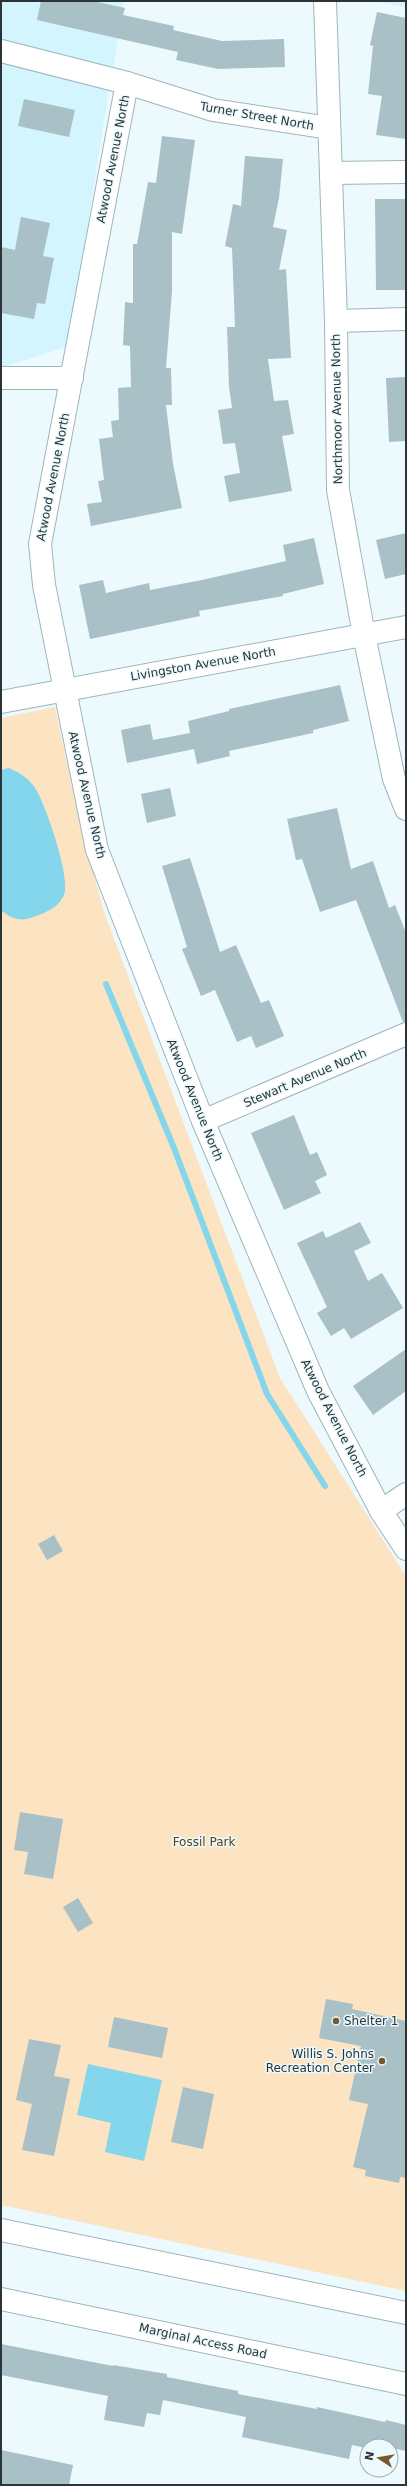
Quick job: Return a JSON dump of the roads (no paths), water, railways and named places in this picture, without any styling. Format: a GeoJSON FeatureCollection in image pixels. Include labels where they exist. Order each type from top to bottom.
{"type":"FeatureCollection","features":[{"type":"Feature","properties":{"kind":"street","name":"Northmoor Avenue North"},"geometry":{"type":"LineString","coordinates":[[326,1],[336,321],[338,490],[364,635],[394,779],[406,809]]}},
{"type":"Feature","properties":{"kind":"street","name":"Turner Street North"},"geometry":{"type":"LineString","coordinates":[[1,51],[127,83],[213,110],[329,128]]}},
{"type":"Feature","properties":{"kind":"street","name":"Atwood Avenue North"},"geometry":{"type":"LineString","coordinates":[[127,83],[40,544],[44,585],[97,850],[203,1121],[318,1391],[381,1511],[406,1548]]}},
{"type":"Feature","properties":{"kind":"street"},"geometry":{"type":"LineString","coordinates":[[331,173],[406,172]]}},
{"type":"Feature","properties":{"kind":"street"},"geometry":{"type":"LineString","coordinates":[[336,321],[406,319]]}},
{"type":"Feature","properties":{"kind":"street"},"geometry":{"type":"LineString","coordinates":[[1,378],[72,378]]}},
{"type":"Feature","properties":{"kind":"street","name":"Livingston Avenue North"},"geometry":{"type":"LineString","coordinates":[[1,702],[406,627]]}},
{"type":"Feature","properties":{"kind":"street","name":"Stewart Avenue North"},"geometry":{"type":"LineString","coordinates":[[203,1121],[406,1034]]}},
{"type":"Feature","properties":{"kind":"street"},"geometry":{"type":"LineString","coordinates":[[381,1511],[406,1494]]}},
{"type":"Feature","properties":{"kind":"street"},"geometry":{"type":"LineString","coordinates":[[1,2230],[406,2313]]}},
{"type":"Feature","properties":{"kind":"street","name":"Marginal Access Road"},"geometry":{"type":"LineString","coordinates":[[1,2299],[406,2384]]}},
{"type":"Feature","properties":{"kind":"water"},"geometry":{"type":"Polygon","coordinates":[[[9,768],[28,780],[38,793],[55,837],[60,854],[65,883],[65,892],[63,897],[54,908],[45,913],[26,919],[13,918],[1,910],[1,770],[9,768]]]}},
{"type":"Feature","properties":{"kind":"water"},"geometry":{"type":"Polygon","coordinates":[[[88,2064],[162,2080],[144,2161],[105,2152],[111,2123],[77,2115],[88,2064]]]}},
{"type":"Feature","properties":{"kind":"waterway"},"geometry":{"type":"LineString","coordinates":[[106,984],[174,1148],[267,1394],[325,1486]]}},
{"type":"Feature","properties":{"kind":"place","name":"Shelter 1"},"geometry":{"type":"Point","coordinates":[336,2021]}},
{"type":"Feature","properties":{"kind":"place","name":"Willis S. Johns Recreation Center"},"geometry":{"type":"Point","coordinates":[382,2061]}},
{"type":"Feature","properties":{"kind":"park label","name":"Fossil Park"},"geometry":{"type":"Point","coordinates":[204,1842]}}]}
